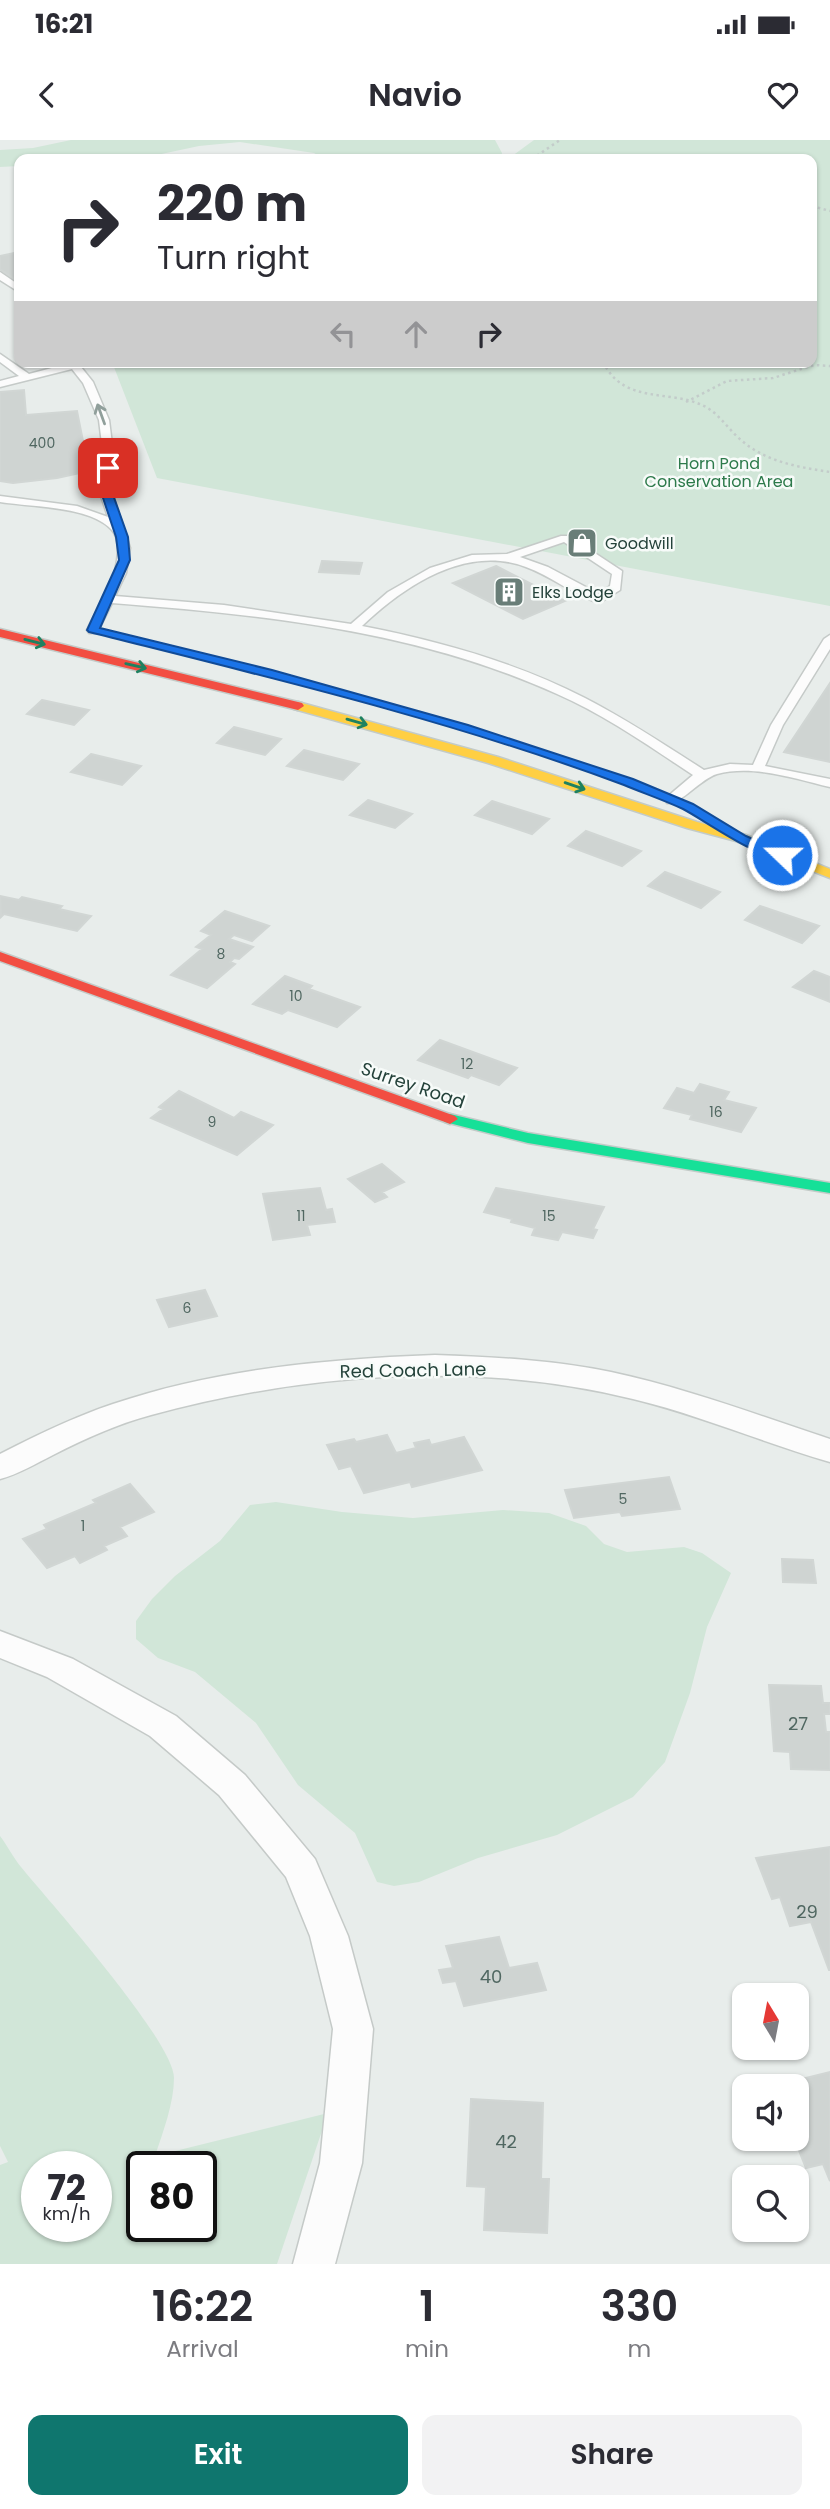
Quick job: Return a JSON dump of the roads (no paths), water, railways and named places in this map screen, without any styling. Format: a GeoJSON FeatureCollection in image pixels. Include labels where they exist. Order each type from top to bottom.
{"type":"FeatureCollection","features":[{"type":"Feature","properties":{"kind":"main road"},"geometry":{"type":"LineString","coordinates":[[70,651],[93,630]]}},
{"type":"Feature","properties":{"kind":"main road"},"geometry":{"type":"LineString","coordinates":[[0,633],[324,712],[414,737],[741,838],[830,874]]}},
{"type":"Feature","properties":{"kind":"main road"},"geometry":{"type":"LineString","coordinates":[[666,798],[741,838]]}},
{"type":"Feature","properties":{"kind":"main road","name":"Surrey Road"},"geometry":{"type":"LineString","coordinates":[[0,956],[436,1116],[528,1138],[830,1188]]}},
{"type":"Feature","properties":{"kind":"street","name":"Red Coach Lane"},"geometry":{"type":"LineString","coordinates":[[0,1468],[50,1443],[143,1405],[236,1384],[328,1372],[416,1367],[513,1369],[606,1381],[678,1398],[830,1451]]}},
{"type":"Feature","properties":{"kind":"street"},"geometry":{"type":"LineString","coordinates":[[0,1644],[60,1668],[163,1727],[232,1785],[302,1870],[329,1936],[353,2029],[341,2163],[314,2264]]}},
{"type":"Feature","properties":{"kind":"lane"},"geometry":{"type":"LineString","coordinates":[[15,368],[27,377]]}},
{"type":"Feature","properties":{"kind":"lane"},"geometry":{"type":"LineString","coordinates":[[0,384],[58,368]]}},
{"type":"Feature","properties":{"kind":"lane"},"geometry":{"type":"LineString","coordinates":[[76,368],[88,382],[109,439],[105,489],[122,537],[124,560],[93,630]]}},
{"type":"Feature","properties":{"kind":"lane"},"geometry":{"type":"LineString","coordinates":[[0,499],[81,511],[104,518],[117,527]]}},
{"type":"Feature","properties":{"kind":"lane"},"geometry":{"type":"LineString","coordinates":[[353,628],[388,594],[419,575],[474,559],[509,558],[565,538],[618,573],[617,588],[598,599],[509,558]]}},
{"type":"Feature","properties":{"kind":"lane"},"geometry":{"type":"LineString","coordinates":[[109,599],[204,607],[353,628],[460,653],[559,690],[624,724],[702,775]]}},
{"type":"Feature","properties":{"kind":"lane"},"geometry":{"type":"LineString","coordinates":[[757,769],[777,725],[830,639]]}},
{"type":"Feature","properties":{"kind":"lane"},"geometry":{"type":"LineString","coordinates":[[666,798],[702,775],[717,770],[757,769],[830,783]]}},
{"type":"Feature","properties":{"kind":"place","name":"Goodwill"},"geometry":{"type":"Point","coordinates":[582,543]}},
{"type":"Feature","properties":{"kind":"place","name":"Elks Lodge"},"geometry":{"type":"Point","coordinates":[509,592]}},
{"type":"Feature","properties":{"kind":"park label","name":"Horn Pond Conservation Area"},"geometry":{"type":"Point","coordinates":[719,472]}}]}
